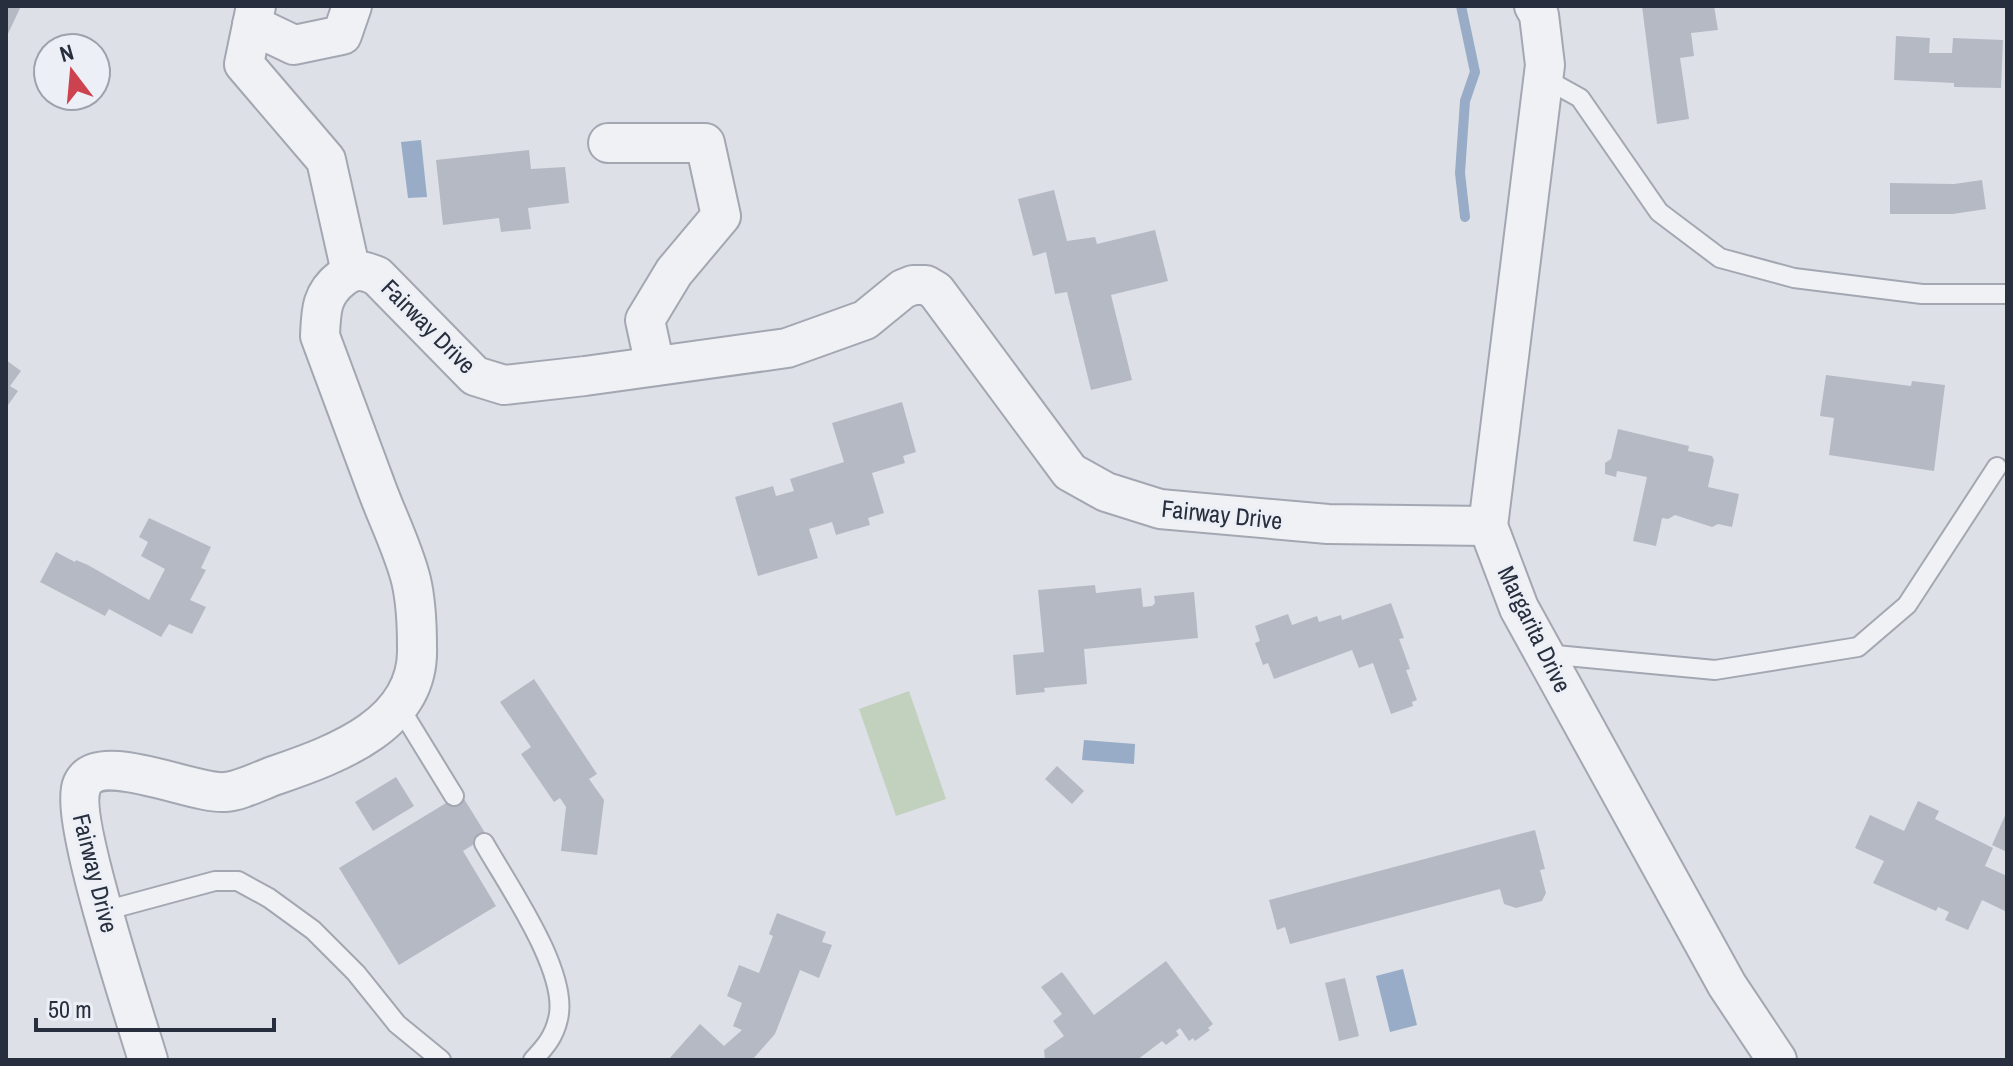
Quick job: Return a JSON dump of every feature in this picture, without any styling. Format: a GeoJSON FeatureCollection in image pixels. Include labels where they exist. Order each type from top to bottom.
{"type":"FeatureCollection","features":[{"type":"Feature","properties":{"kind":"street"},"geometry":{"type":"LineString","coordinates":[[351,272],[326,160],[244,64],[254,15],[294,45],[342,35],[352,6]]}},
{"type":"Feature","properties":{"kind":"street","name":"Margarita Drive"},"geometry":{"type":"LineString","coordinates":[[1534,6],[1539,15],[1544,78],[1488,526],[1519,608],[1727,985],[1777,1060]]}},
{"type":"Feature","properties":{"kind":"street"},"geometry":{"type":"LineString","coordinates":[[608,143],[705,143],[721,216],[674,272],[645,320],[655,366]]}},
{"type":"Feature","properties":{"kind":"street","name":"Fairway Drive"},"geometry":{"type":"LineString","coordinates":[[148,1060],[104,911],[79,802],[81,786],[91,773],[124,770],[153,779],[224,792],[324,759],[383,724],[400,708],[412,681],[418,650],[411,581],[320,336],[321,309],[326,293],[351,272],[362,269],[377,276],[475,376],[504,385],[787,348],[865,320],[903,289],[926,285],[936,291],[1070,472],[1106,492],[1160,509],[1190,512],[1328,524],[1488,526]]}},
{"type":"Feature","properties":{"kind":"lane"},"geometry":{"type":"LineString","coordinates":[[1544,78],[1580,98],[1659,212],[1720,258],[1794,278],[1922,294],[2007,294]]}},
{"type":"Feature","properties":{"kind":"lane"},"geometry":{"type":"LineString","coordinates":[[1545,654],[1715,670],[1858,647],[1907,605],[1997,467]]}},
{"type":"Feature","properties":{"kind":"lane"},"geometry":{"type":"LineString","coordinates":[[400,708],[454,796]]}},
{"type":"Feature","properties":{"kind":"lane"},"geometry":{"type":"LineString","coordinates":[[484,843],[548,957],[557,985],[559,1015],[551,1040],[533,1060]]}},
{"type":"Feature","properties":{"kind":"lane"},"geometry":{"type":"LineString","coordinates":[[104,911],[215,881],[238,881],[269,898],[313,930],[356,973],[397,1024],[441,1060]]}},
{"type":"Feature","properties":{"kind":"green space"},"geometry":{"type":"Polygon","coordinates":[[[909,691],[946,799],[896,816],[859,709],[909,691]]]}},
{"type":"Feature","properties":{"kind":"water"},"geometry":{"type":"Polygon","coordinates":[[[421,140],[427,197],[408,198],[401,142],[421,140]]]}},
{"type":"Feature","properties":{"kind":"water"},"geometry":{"type":"Polygon","coordinates":[[[1084,740],[1135,744],[1134,764],[1082,760],[1084,740]]]}},
{"type":"Feature","properties":{"kind":"water"},"geometry":{"type":"Polygon","coordinates":[[[1403,969],[1417,1025],[1390,1032],[1376,976],[1403,969]]]}},
{"type":"Feature","properties":{"kind":"building"},"geometry":{"type":"Polygon","coordinates":[[[6,6],[21,6],[6,38],[6,6]]]}},
{"type":"Feature","properties":{"kind":"building"},"geometry":{"type":"Polygon","coordinates":[[[1642,6],[1714,6],[1718,30],[1691,33],[1694,56],[1680,58],[1689,119],[1657,124],[1642,6]]]}},
{"type":"Feature","properties":{"kind":"building"},"geometry":{"type":"Polygon","coordinates":[[[1896,36],[1930,38],[1929,53],[1952,53],[1953,38],[2003,40],[2001,88],[1954,87],[1954,83],[1894,80],[1896,36]]]}},
{"type":"Feature","properties":{"kind":"building"},"geometry":{"type":"Polygon","coordinates":[[[529,150],[531,169],[565,167],[569,203],[528,208],[531,229],[501,232],[499,218],[443,225],[436,160],[529,150]]]}},
{"type":"Feature","properties":{"kind":"building"},"geometry":{"type":"Polygon","coordinates":[[[1982,180],[1986,209],[1953,214],[1890,214],[1890,183],[1954,184],[1982,180]]]}},
{"type":"Feature","properties":{"kind":"building"},"geometry":{"type":"Polygon","coordinates":[[[1054,190],[1067,241],[1095,237],[1097,244],[1155,230],[1168,281],[1111,295],[1132,380],[1091,390],[1067,292],[1055,294],[1046,252],[1033,256],[1018,199],[1054,190]]]}},
{"type":"Feature","properties":{"kind":"building"},"geometry":{"type":"Polygon","coordinates":[[[6,360],[21,371],[10,386],[18,391],[6,408],[6,360]]]}},
{"type":"Feature","properties":{"kind":"building"},"geometry":{"type":"Polygon","coordinates":[[[1826,375],[1911,386],[1912,381],[1945,385],[1934,471],[1829,455],[1834,418],[1820,416],[1826,375]]]}},
{"type":"Feature","properties":{"kind":"building"},"geometry":{"type":"Polygon","coordinates":[[[902,402],[916,452],[903,456],[905,463],[872,473],[884,513],[868,518],[870,525],[836,535],[832,522],[809,529],[818,558],[758,576],[735,497],[773,486],[776,496],[794,491],[790,479],[844,462],[832,423],[902,402]]]}},
{"type":"Feature","properties":{"kind":"building"},"geometry":{"type":"Polygon","coordinates":[[[1618,429],[1689,446],[1688,451],[1712,456],[1714,460],[1708,487],[1739,494],[1732,527],[1718,524],[1712,527],[1675,515],[1662,518],[1656,546],[1633,541],[1647,477],[1617,471],[1616,477],[1605,474],[1605,463],[1611,459],[1618,429]]]}},
{"type":"Feature","properties":{"kind":"building"},"geometry":{"type":"Polygon","coordinates":[[[149,518],[211,547],[201,568],[206,570],[190,600],[206,607],[192,634],[169,624],[161,637],[109,609],[105,616],[40,582],[56,552],[88,565],[149,600],[165,569],[141,556],[148,542],[139,537],[149,518]]]}},
{"type":"Feature","properties":{"kind":"building"},"geometry":{"type":"Polygon","coordinates":[[[1095,585],[1096,593],[1141,588],[1143,607],[1155,603],[1154,596],[1194,592],[1198,638],[1084,649],[1087,684],[1044,688],[1045,692],[1016,695],[1013,655],[1044,652],[1038,590],[1095,585]]]}},
{"type":"Feature","properties":{"kind":"building"},"geometry":{"type":"Polygon","coordinates":[[[1391,603],[1404,638],[1399,639],[1417,700],[1412,702],[1413,706],[1391,714],[1373,663],[1359,668],[1352,650],[1274,679],[1268,663],[1263,665],[1255,643],[1260,641],[1255,626],[1288,614],[1292,625],[1317,616],[1319,622],[1341,615],[1342,620],[1391,603]]]}},
{"type":"Feature","properties":{"kind":"building"},"geometry":{"type":"Polygon","coordinates":[[[534,679],[597,774],[589,779],[604,800],[597,855],[561,851],[566,807],[560,798],[554,802],[521,754],[531,747],[500,702],[534,679]]]}},
{"type":"Feature","properties":{"kind":"building"},"geometry":{"type":"Polygon","coordinates":[[[1057,766],[1084,791],[1072,804],[1045,779],[1057,766]]]}},
{"type":"Feature","properties":{"kind":"building"},"geometry":{"type":"Polygon","coordinates":[[[396,777],[414,806],[373,831],[355,802],[396,777]]]}},
{"type":"Feature","properties":{"kind":"building"},"geometry":{"type":"Polygon","coordinates":[[[461,794],[487,836],[463,851],[496,906],[399,965],[339,868],[461,794]]]}},
{"type":"Feature","properties":{"kind":"building"},"geometry":{"type":"Polygon","coordinates":[[[1918,801],[1939,811],[1935,819],[1993,848],[1985,866],[2007,876],[2007,912],[1982,900],[1968,930],[1945,920],[1949,912],[1938,907],[1936,911],[1873,883],[1884,861],[1855,848],[1870,815],[1904,831],[1918,801]]]}},
{"type":"Feature","properties":{"kind":"building"},"geometry":{"type":"Polygon","coordinates":[[[2007,811],[2007,852],[1992,845],[2007,811]]]}},
{"type":"Feature","properties":{"kind":"building"},"geometry":{"type":"Polygon","coordinates":[[[1535,830],[1545,869],[1540,870],[1546,893],[1542,901],[1516,908],[1504,904],[1500,889],[1290,944],[1285,927],[1277,930],[1269,900],[1535,830]]]}},
{"type":"Feature","properties":{"kind":"building"},"geometry":{"type":"Polygon","coordinates":[[[777,913],[826,932],[822,942],[832,945],[819,978],[800,970],[775,1034],[752,1060],[668,1060],[700,1024],[724,1046],[742,1030],[733,1026],[742,1003],[727,996],[739,965],[759,973],[773,936],[769,934],[777,913]]]}},
{"type":"Feature","properties":{"kind":"building"},"geometry":{"type":"Polygon","coordinates":[[[1166,961],[1213,1024],[1208,1028],[1210,1030],[1195,1041],[1193,1038],[1189,1041],[1180,1028],[1176,1031],[1179,1035],[1166,1045],[1162,1041],[1137,1060],[1045,1060],[1044,1050],[1064,1036],[1053,1021],[1062,1014],[1041,987],[1062,972],[1094,1015],[1166,961]]]}},
{"type":"Feature","properties":{"kind":"building"},"geometry":{"type":"Polygon","coordinates":[[[1345,978],[1359,1036],[1339,1041],[1325,983],[1345,978]]]}},
{"type":"Feature","properties":{"kind":"waterway"},"geometry":{"type":"LineString","coordinates":[[1461,6],[1475,72],[1465,101],[1460,173],[1465,217]]}}]}
